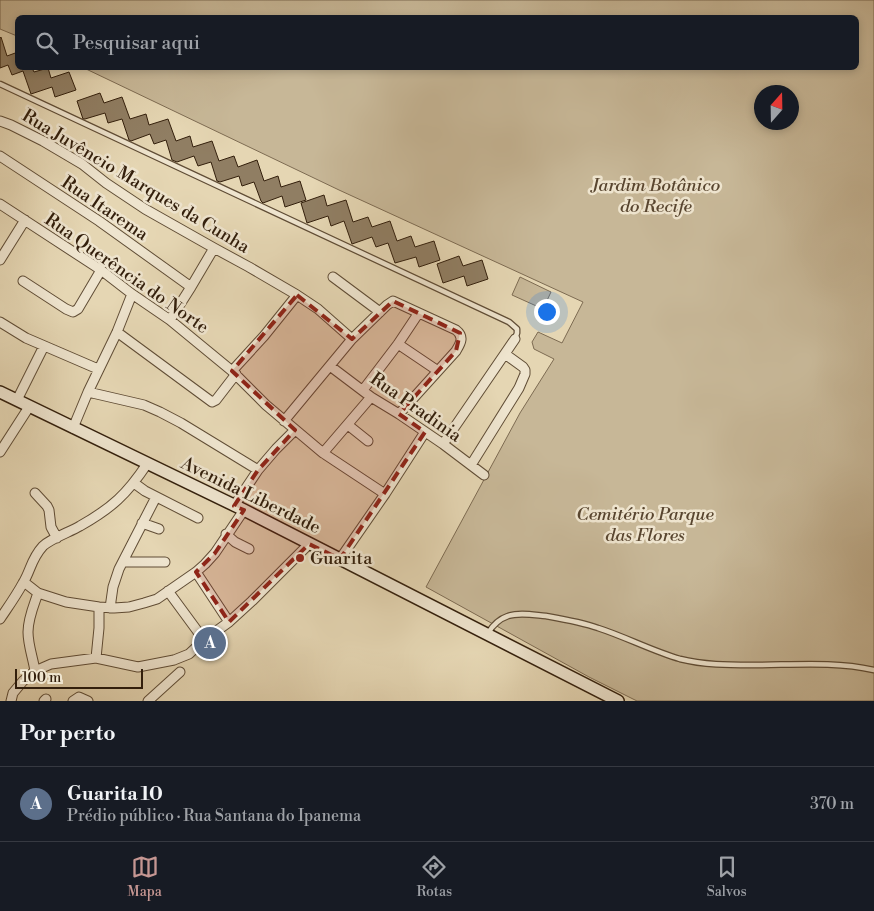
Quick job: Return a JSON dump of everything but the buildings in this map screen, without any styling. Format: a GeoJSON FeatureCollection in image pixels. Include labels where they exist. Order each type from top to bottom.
{"type":"FeatureCollection","features":[{"type":"Feature","properties":{"kind":"main road","name":"Avenida Liberdade"},"geometry":{"type":"LineString","coordinates":[[0,392],[239,508],[618,701]]}},
{"type":"Feature","properties":{"kind":"street","name":"Rua Juvêncio Marques da Cunha"},"geometry":{"type":"LineString","coordinates":[[0,121],[44,141],[82,164],[113,188],[145,209],[297,295],[318,309],[352,339]]}},
{"type":"Feature","properties":{"kind":"street","name":"Rua Itarema"},"geometry":{"type":"LineString","coordinates":[[0,156],[98,221],[191,287]]}},
{"type":"Feature","properties":{"kind":"street","name":"Rua Querência do Norte"},"geometry":{"type":"LineString","coordinates":[[0,204],[101,270],[170,320],[234,373],[266,405],[323,453],[385,494]]}},
{"type":"Feature","properties":{"kind":"street"},"geometry":{"type":"LineString","coordinates":[[0,260],[3,249],[25,220]]}},
{"type":"Feature","properties":{"kind":"street"},"geometry":{"type":"LineString","coordinates":[[170,320],[214,248]]}},
{"type":"Feature","properties":{"kind":"street"},"geometry":{"type":"LineString","coordinates":[[22,281],[73,312],[78,308],[101,270]]}},
{"type":"Feature","properties":{"kind":"street"},"geometry":{"type":"LineString","coordinates":[[333,278],[380,312]]}},
{"type":"Feature","properties":{"kind":"street"},"geometry":{"type":"LineString","coordinates":[[73,428],[98,368],[117,332],[132,294]]}},
{"type":"Feature","properties":{"kind":"street"},"geometry":{"type":"LineString","coordinates":[[117,332],[214,402],[234,373],[297,295]]}},
{"type":"Feature","properties":{"kind":"street"},"geometry":{"type":"LineString","coordinates":[[284,421],[352,339],[393,301],[449,327],[460,333],[462,338],[456,351],[400,414]]}},
{"type":"Feature","properties":{"kind":"street"},"geometry":{"type":"LineString","coordinates":[[362,390],[398,344],[418,314]]}},
{"type":"Feature","properties":{"kind":"street"},"geometry":{"type":"LineString","coordinates":[[0,322],[26,338],[98,368]]}},
{"type":"Feature","properties":{"kind":"street"},"geometry":{"type":"LineString","coordinates":[[443,444],[515,339]]}},
{"type":"Feature","properties":{"kind":"street"},"geometry":{"type":"LineString","coordinates":[[398,344],[438,371]]}},
{"type":"Feature","properties":{"kind":"street"},"geometry":{"type":"LineString","coordinates":[[17,400],[44,346]]}},
{"type":"Feature","properties":{"kind":"street"},"geometry":{"type":"LineString","coordinates":[[471,465],[526,374],[522,367],[505,354]]}},
{"type":"Feature","properties":{"kind":"street","name":"Rua Pradinia"},"geometry":{"type":"LineString","coordinates":[[330,366],[371,397],[400,414],[484,475]]}},
{"type":"Feature","properties":{"kind":"street"},"geometry":{"type":"LineString","coordinates":[[88,392],[144,405],[160,412],[182,423],[258,470]]}},
{"type":"Feature","properties":{"kind":"street"},"geometry":{"type":"LineString","coordinates":[[323,453],[371,397]]}},
{"type":"Feature","properties":{"kind":"street"},"geometry":{"type":"LineString","coordinates":[[0,452],[29,407]]}},
{"type":"Feature","properties":{"kind":"street"},"geometry":{"type":"LineString","coordinates":[[348,425],[368,441]]}},
{"type":"Feature","properties":{"kind":"street"},"geometry":{"type":"LineString","coordinates":[[24,582],[38,592],[66,602],[99,607],[128,607],[144,604],[157,598],[196,572],[215,553],[258,470],[295,430]]}},
{"type":"Feature","properties":{"kind":"street"},"geometry":{"type":"LineString","coordinates":[[340,559],[425,432]]}},
{"type":"Feature","properties":{"kind":"street"},"geometry":{"type":"LineString","coordinates":[[0,619],[24,582],[33,560],[45,545],[105,512],[134,483],[147,464]]}},
{"type":"Feature","properties":{"kind":"street"},"geometry":{"type":"LineString","coordinates":[[134,483],[145,491],[198,518]]}},
{"type":"Feature","properties":{"kind":"street"},"geometry":{"type":"LineString","coordinates":[[35,493],[47,506],[51,527],[58,538]]}},
{"type":"Feature","properties":{"kind":"street"},"geometry":{"type":"LineString","coordinates":[[110,608],[113,587],[123,562],[156,497]]}},
{"type":"Feature","properties":{"kind":"street"},"geometry":{"type":"LineString","coordinates":[[142,524],[159,529]]}},
{"type":"Feature","properties":{"kind":"street"},"geometry":{"type":"LineString","coordinates":[[226,534],[249,550]]}},
{"type":"Feature","properties":{"kind":"street"},"geometry":{"type":"LineString","coordinates":[[12,701],[13,693],[23,681],[35,671],[51,664],[96,658],[138,667],[174,660],[189,654],[252,601],[309,544]]}},
{"type":"Feature","properties":{"kind":"street"},"geometry":{"type":"LineString","coordinates":[[123,562],[165,562]]}},
{"type":"Feature","properties":{"kind":"street"},"geometry":{"type":"LineString","coordinates":[[196,572],[229,622]]}},
{"type":"Feature","properties":{"kind":"street"},"geometry":{"type":"LineString","coordinates":[[168,591],[204,640]]}},
{"type":"Feature","properties":{"kind":"street"},"geometry":{"type":"LineString","coordinates":[[35,671],[28,629],[38,592]]}},
{"type":"Feature","properties":{"kind":"street"},"geometry":{"type":"LineString","coordinates":[[96,658],[99,607]]}},
{"type":"Feature","properties":{"kind":"street"},"geometry":{"type":"LineString","coordinates":[[148,701],[180,672]]}},
{"type":"Feature","properties":{"kind":"street"},"geometry":{"type":"LineString","coordinates":[[73,701],[79,697],[88,701]]}},
{"type":"Feature","properties":{"kind":"lane"},"geometry":{"type":"LineString","coordinates":[[0,84],[509,322],[517,329],[515,339]]}},
{"type":"Feature","properties":{"kind":"lane"},"geometry":{"type":"LineString","coordinates":[[487,634],[499,620],[520,614],[566,620],[598,628],[671,656],[700,663],[720,665],[841,665],[874,670]]}},
{"type":"Feature","properties":{"kind":"highlighted area"},"geometry":{"type":"Polygon","coordinates":[[[297,295],[352,339],[393,301],[460,333],[456,351],[399,414],[425,432],[340,559],[309,544],[229,622],[196,572],[215,553],[244,510],[234,506],[258,470],[295,430],[232,371],[297,295]]]}},
{"type":"Feature","properties":{"kind":"green space"},"geometry":{"type":"Polygon","coordinates":[[[0,0],[874,0],[874,701],[637,701],[589,677],[426,587],[520,413],[554,359],[534,349],[532,342],[538,332],[562,343],[583,302],[339,190],[88,70],[859,70],[859,15],[15,15],[15,35],[0,29],[0,0]]]}},
{"type":"Feature","properties":{"kind":"green space"},"geometry":{"type":"Polygon","coordinates":[[[520,277],[551,292],[543,309],[512,295],[520,277]]]}},
{"type":"Feature","properties":{"kind":"place","name":"Guarita"},"geometry":{"type":"Point","coordinates":[300,558]}},
{"type":"Feature","properties":{"kind":"place","name":"Guarita 10"},"geometry":{"type":"Point","coordinates":[210,643]}},
{"type":"Feature","properties":{"kind":"park label","name":"Jardim Botânico do Recife"},"geometry":{"type":"Point","coordinates":[656,195]}},
{"type":"Feature","properties":{"kind":"park label","name":"Cemitério Parque das Flores"},"geometry":{"type":"Point","coordinates":[645,524]}}]}
